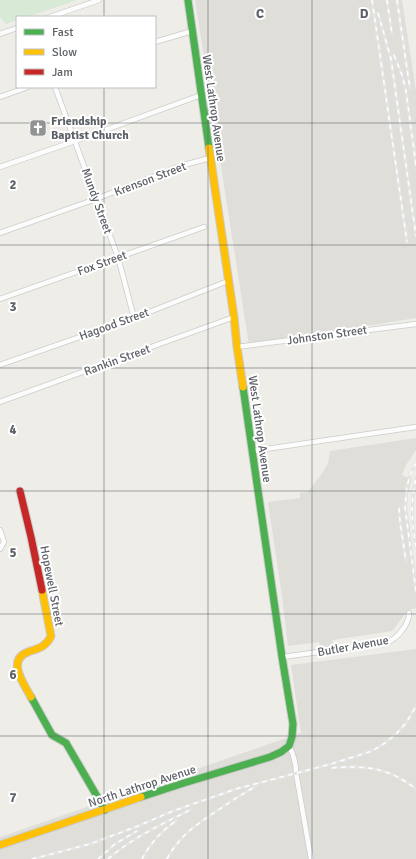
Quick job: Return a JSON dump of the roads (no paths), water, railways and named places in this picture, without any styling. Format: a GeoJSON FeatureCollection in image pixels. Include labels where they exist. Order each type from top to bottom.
{"type":"FeatureCollection","features":[{"type":"Feature","properties":{"kind":"street"},"geometry":{"type":"LineString","coordinates":[[53,16],[99,0]]}},
{"type":"Feature","properties":{"kind":"street","name":"West Lathrop Avenue"},"geometry":{"type":"LineString","coordinates":[[188,0],[254,466],[293,724],[292,737],[289,746]]}},
{"type":"Feature","properties":{"kind":"street"},"geometry":{"type":"LineString","coordinates":[[0,34],[16,28]]}},
{"type":"Feature","properties":{"kind":"street"},"geometry":{"type":"LineString","coordinates":[[156,42],[192,31]]}},
{"type":"Feature","properties":{"kind":"street"},"geometry":{"type":"LineString","coordinates":[[0,97],[25,88]]}},
{"type":"Feature","properties":{"kind":"street","name":"Mundy Street"},"geometry":{"type":"LineString","coordinates":[[55,88],[118,257],[134,318]]}},
{"type":"Feature","properties":{"kind":"street"},"geometry":{"type":"LineString","coordinates":[[0,167],[201,95]]}},
{"type":"Feature","properties":{"kind":"street","name":"Krenson Street"},"geometry":{"type":"LineString","coordinates":[[0,233],[96,200],[180,166],[210,158]]}},
{"type":"Feature","properties":{"kind":"street","name":"Fox Street"},"geometry":{"type":"LineString","coordinates":[[0,299],[204,227]]}},
{"type":"Feature","properties":{"kind":"street","name":"Hagood Street"},"geometry":{"type":"LineString","coordinates":[[0,365],[134,318],[228,281]]}},
{"type":"Feature","properties":{"kind":"street","name":"Rankin Street"},"geometry":{"type":"LineString","coordinates":[[0,402],[234,317]]}},
{"type":"Feature","properties":{"kind":"street","name":"Johnston Street"},"geometry":{"type":"LineString","coordinates":[[237,347],[416,324]]}},
{"type":"Feature","properties":{"kind":"street"},"geometry":{"type":"LineString","coordinates":[[252,451],[416,427]]}},
{"type":"Feature","properties":{"kind":"street","name":"Hopewell Street"},"geometry":{"type":"LineString","coordinates":[[20,491],[51,636],[48,642],[42,646],[22,655],[18,660],[18,670],[22,681],[52,735],[66,743],[105,810]]}},
{"type":"Feature","properties":{"kind":"street"},"geometry":{"type":"LineString","coordinates":[[0,530],[4,542],[0,549]]}},
{"type":"Feature","properties":{"kind":"street","name":"Butler Avenue"},"geometry":{"type":"LineString","coordinates":[[282,657],[386,643],[396,637],[408,622],[409,613]]}},
{"type":"Feature","properties":{"kind":"street"},"geometry":{"type":"LineString","coordinates":[[289,746],[296,761],[296,773],[311,859]]}},
{"type":"Feature","properties":{"kind":"street","name":"North Lathrop Avenue"},"geometry":{"type":"LineString","coordinates":[[0,845],[184,783],[270,757],[289,746]]}},
{"type":"Feature","properties":{"kind":"railway"},"geometry":{"type":"LineString","coordinates":[[372,0],[407,242]]}},
{"type":"Feature","properties":{"kind":"railway"},"geometry":{"type":"LineString","coordinates":[[387,0],[392,34]]}},
{"type":"Feature","properties":{"kind":"railway"},"geometry":{"type":"LineString","coordinates":[[397,0],[410,89]]}},
{"type":"Feature","properties":{"kind":"railway"},"geometry":{"type":"LineString","coordinates":[[378,13],[391,59],[416,236]]}},
{"type":"Feature","properties":{"kind":"railway"},"geometry":{"type":"LineString","coordinates":[[394,55],[402,75],[406,91],[416,165]]}},
{"type":"Feature","properties":{"kind":"railway"},"geometry":{"type":"LineString","coordinates":[[416,463],[407,486],[405,507],[416,591]]}},
{"type":"Feature","properties":{"kind":"railway"},"geometry":{"type":"LineString","coordinates":[[416,478],[412,512],[416,547]]}},
{"type":"Feature","properties":{"kind":"railway"},"geometry":{"type":"LineString","coordinates":[[399,508],[406,561]]}},
{"type":"Feature","properties":{"kind":"railway"},"geometry":{"type":"LineString","coordinates":[[32,859],[90,844],[173,811],[236,789],[331,764],[372,751],[396,734],[406,723],[416,706]]}},
{"type":"Feature","properties":{"kind":"railway"},"geometry":{"type":"LineString","coordinates":[[332,768],[355,767],[387,772],[397,776],[416,789]]}},
{"type":"Feature","properties":{"kind":"railway"},"geometry":{"type":"LineString","coordinates":[[167,859],[177,844],[195,826],[255,787]]}},
{"type":"Feature","properties":{"kind":"railway"},"geometry":{"type":"LineString","coordinates":[[108,859],[117,851],[137,838],[190,810]]}},
{"type":"Feature","properties":{"kind":"railway"},"geometry":{"type":"LineString","coordinates":[[142,859],[156,838],[176,821]]}},
{"type":"Feature","properties":{"kind":"railway"},"geometry":{"type":"LineString","coordinates":[[98,859],[115,844],[137,831]]}},
{"type":"Feature","properties":{"kind":"place","name":"Friendship Baptist Church"},"geometry":{"type":"Point","coordinates":[38,128]}}]}
